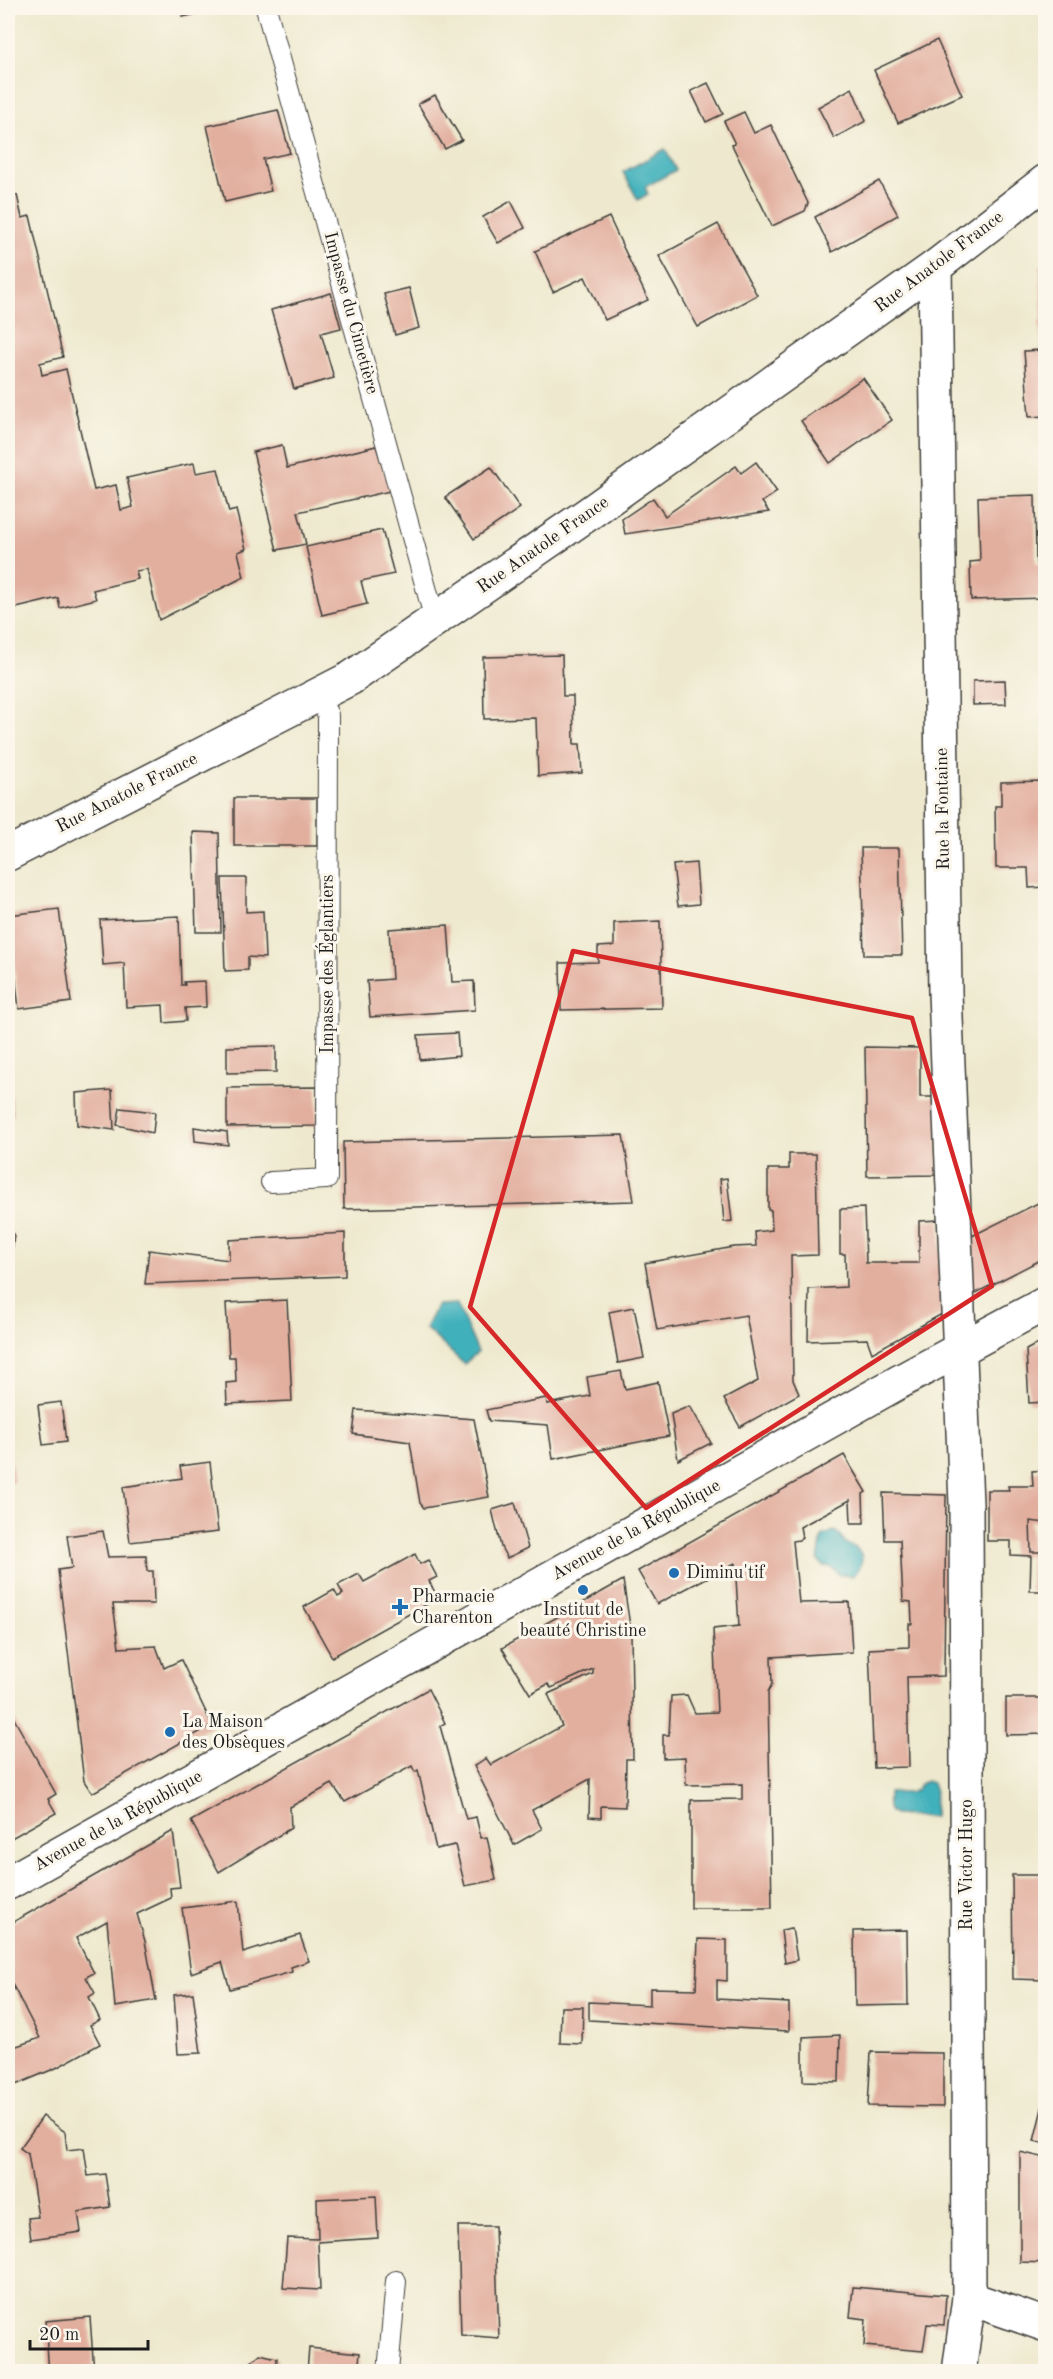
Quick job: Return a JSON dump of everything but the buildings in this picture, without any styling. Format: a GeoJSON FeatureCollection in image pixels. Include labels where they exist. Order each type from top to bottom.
{"type":"FeatureCollection","features":[{"type":"Feature","properties":{"kind":"street","name":"Rue Anatole France"},"geometry":{"type":"LineString","coordinates":[[8,854],[351,678],[588,514],[935,267],[1046,181]]}},
{"type":"Feature","properties":{"kind":"street","name":"Rue la Fontaine"},"geometry":{"type":"LineString","coordinates":[[935,267],[945,993],[959,1351]]}},
{"type":"Feature","properties":{"kind":"street","name":"Avenue de la République"},"geometry":{"type":"LineString","coordinates":[[8,1883],[899,1382],[1046,1303]]}},
{"type":"Feature","properties":{"kind":"street","name":"Rue Victor Hugo"},"geometry":{"type":"LineString","coordinates":[[959,1351],[966,1504],[969,2298],[959,2372]]}},
{"type":"Feature","properties":{"kind":"street"},"geometry":{"type":"LineString","coordinates":[[969,2298],[1046,2325]]}},
{"type":"Feature","properties":{"kind":"lane","name":"Impasse du Cimetière"},"geometry":{"type":"LineString","coordinates":[[266,8],[435,620]]}},
{"type":"Feature","properties":{"kind":"lane","name":"Impasse des Églantiers"},"geometry":{"type":"LineString","coordinates":[[272,1182],[327,1179],[328,715],[318,695]]}},
{"type":"Feature","properties":{"kind":"lane"},"geometry":{"type":"LineString","coordinates":[[388,2372],[396,2281]]}},
{"type":"Feature","properties":{"kind":"highlighted area"},"geometry":{"type":"Polygon","coordinates":[[[573,951],[912,1018],[992,1286],[646,1508],[470,1307],[573,951]]]}},
{"type":"Feature","properties":{"kind":"water"},"geometry":{"type":"Polygon","coordinates":[[[665,149],[676,170],[645,187],[648,194],[638,200],[623,172],[665,149]]]}},
{"type":"Feature","properties":{"kind":"water"},"geometry":{"type":"Polygon","coordinates":[[[457,1304],[478,1352],[464,1364],[425,1328],[437,1305],[457,1304]]]}},
{"type":"Feature","properties":{"kind":"water"},"geometry":{"type":"Polygon","coordinates":[[[834,1531],[861,1554],[862,1562],[852,1576],[840,1575],[831,1567],[823,1566],[818,1561],[822,1536],[834,1531]]]}},
{"type":"Feature","properties":{"kind":"water"},"geometry":{"type":"Polygon","coordinates":[[[926,1781],[932,1783],[935,1792],[934,1817],[892,1814],[888,1806],[888,1792],[915,1791],[920,1784],[926,1781]]]}},
{"type":"Feature","properties":{"kind":"place","name":"Diminu'tif"},"geometry":{"type":"Point","coordinates":[674,1573]}},
{"type":"Feature","properties":{"kind":"place","name":"Institut de beauté Christine"},"geometry":{"type":"Point","coordinates":[583,1590]}},
{"type":"Feature","properties":{"kind":"place","name":"Pharmacie Charenton"},"geometry":{"type":"Point","coordinates":[400,1607]}},
{"type":"Feature","properties":{"kind":"place","name":"La Maison des Obsèques"},"geometry":{"type":"Point","coordinates":[170,1732]}}]}
